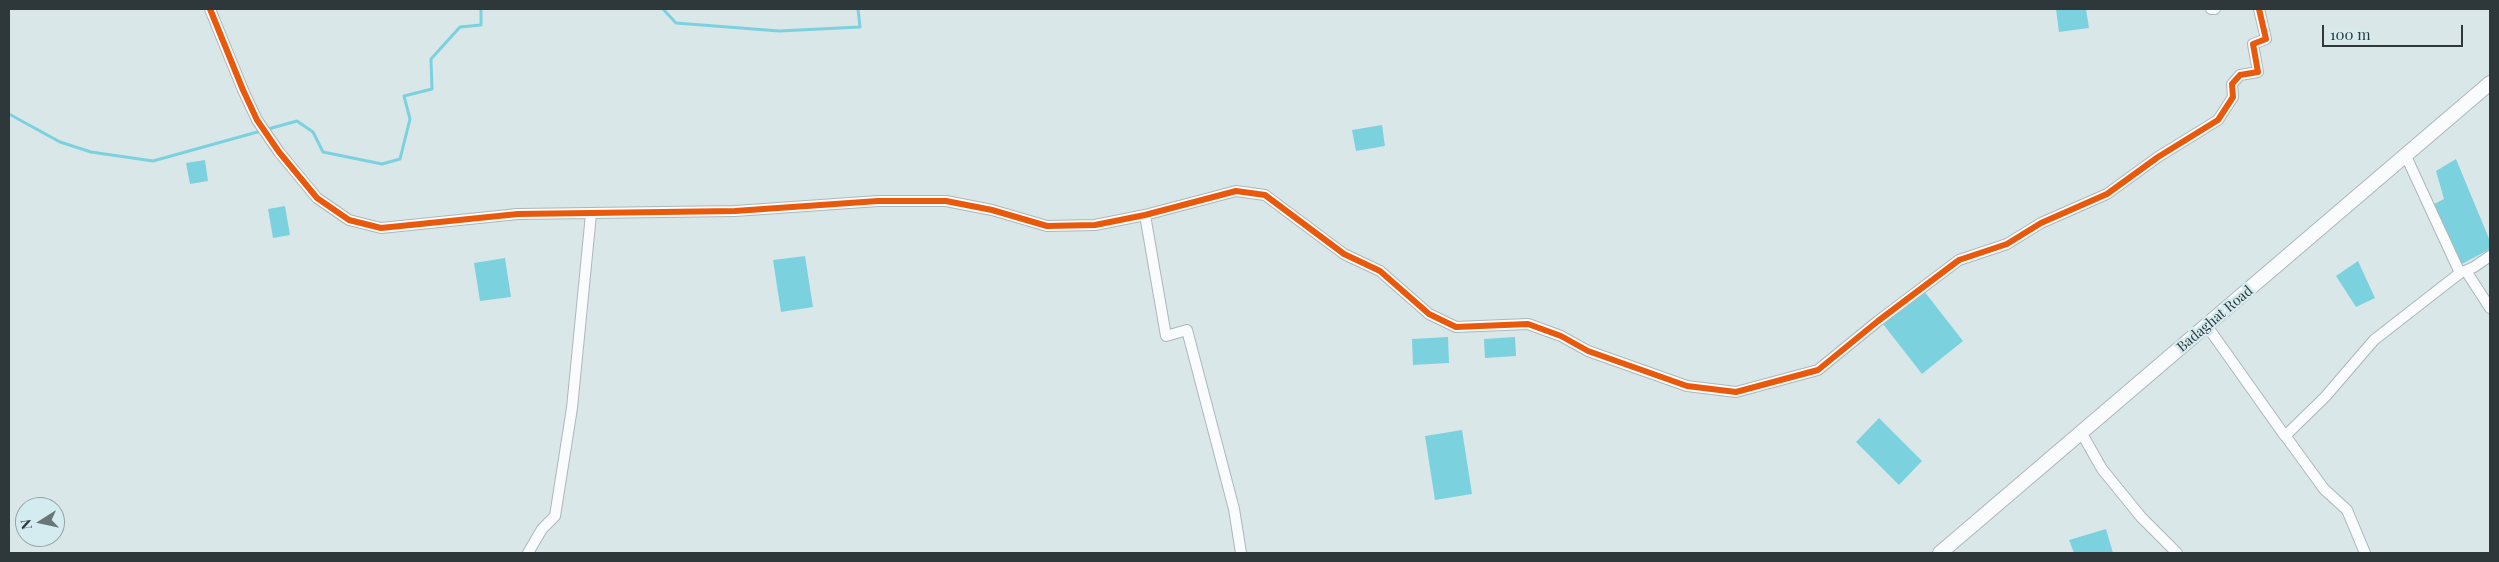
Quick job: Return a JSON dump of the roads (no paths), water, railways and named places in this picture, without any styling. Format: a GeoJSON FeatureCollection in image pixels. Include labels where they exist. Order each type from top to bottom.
{"type":"FeatureCollection","features":[{"type":"Feature","properties":{"kind":"main road","name":"Badaghat Road"},"geometry":{"type":"LineString","coordinates":[[1940,553],[2490,83]]}},
{"type":"Feature","properties":{"kind":"street"},"geometry":{"type":"LineString","coordinates":[[210,9],[258,120],[279,152],[317,198],[349,220],[381,228],[518,214],[735,211],[878,201],[946,201],[992,210],[1047,226],[1095,225],[1145,216],[1236,191],[1265,195],[1344,254],[1380,271],[1429,314],[1456,327],[1528,324],[1561,336],[1588,351],[1687,386],[1736,392],[1818,370],[1878,321],[1959,260],[2007,244],[2041,224],[2106,194],[2158,157],[2218,120],[2233,97],[2232,84],[2240,75],[2258,72],[2253,44],[2266,39],[2259,9]]}},
{"type":"Feature","properties":{"kind":"street"},"geometry":{"type":"LineString","coordinates":[[2405,154],[2462,272],[2490,308]]}},
{"type":"Feature","properties":{"kind":"street"},"geometry":{"type":"LineString","coordinates":[[528,553],[542,529],[555,516],[572,408],[591,214]]}},
{"type":"Feature","properties":{"kind":"street"},"geometry":{"type":"LineString","coordinates":[[1145,216],[1166,336],[1187,330],[1234,509],[1240,553]]}},
{"type":"Feature","properties":{"kind":"street"},"geometry":{"type":"LineString","coordinates":[[2284,434],[2285,436],[2325,397],[2374,340],[2462,272],[2490,256]]}},
{"type":"Feature","properties":{"kind":"street"},"geometry":{"type":"LineString","coordinates":[[2207,326],[2324,488],[2347,510],[2365,553]]}},
{"type":"Feature","properties":{"kind":"street"},"geometry":{"type":"LineString","coordinates":[[2081,432],[2102,469],[2141,517],[2177,553]]}},
{"type":"Feature","properties":{"kind":"water"},"geometry":{"type":"Polygon","coordinates":[[[2056,9],[2086,9],[2089,28],[2059,32],[2056,9]]]}},
{"type":"Feature","properties":{"kind":"water"},"geometry":{"type":"Polygon","coordinates":[[[1382,125],[1385,146],[1356,151],[1352,130],[1382,125]]]}},
{"type":"Feature","properties":{"kind":"water"},"geometry":{"type":"Polygon","coordinates":[[[2456,159],[2490,241],[2490,249],[2460,265],[2434,204],[2444,199],[2436,171],[2456,159]]]}},
{"type":"Feature","properties":{"kind":"water"},"geometry":{"type":"Polygon","coordinates":[[[205,160],[208,181],[190,184],[186,163],[205,160]]]}},
{"type":"Feature","properties":{"kind":"water"},"geometry":{"type":"Polygon","coordinates":[[[285,206],[290,235],[273,238],[268,209],[285,206]]]}},
{"type":"Feature","properties":{"kind":"water"},"geometry":{"type":"Polygon","coordinates":[[[805,256],[813,307],[781,312],[773,260],[805,256]]]}},
{"type":"Feature","properties":{"kind":"water"},"geometry":{"type":"Polygon","coordinates":[[[505,258],[511,297],[480,301],[474,263],[505,258]]]}},
{"type":"Feature","properties":{"kind":"water"},"geometry":{"type":"Polygon","coordinates":[[[2358,261],[2375,298],[2356,307],[2336,276],[2358,261]]]}},
{"type":"Feature","properties":{"kind":"water"},"geometry":{"type":"Polygon","coordinates":[[[1924,291],[1963,341],[1922,374],[1883,324],[1924,291]]]}},
{"type":"Feature","properties":{"kind":"water"},"geometry":{"type":"Polygon","coordinates":[[[1448,337],[1449,363],[1413,365],[1412,339],[1448,337]]]}},
{"type":"Feature","properties":{"kind":"water"},"geometry":{"type":"Polygon","coordinates":[[[1515,337],[1516,356],[1485,358],[1484,339],[1515,337]]]}},
{"type":"Feature","properties":{"kind":"water"},"geometry":{"type":"Polygon","coordinates":[[[1879,418],[1922,461],[1899,485],[1856,442],[1879,418]]]}},
{"type":"Feature","properties":{"kind":"water"},"geometry":{"type":"Polygon","coordinates":[[[1462,430],[1472,494],[1435,500],[1425,436],[1462,430]]]}},
{"type":"Feature","properties":{"kind":"water"},"geometry":{"type":"Polygon","coordinates":[[[2106,529],[2113,553],[2074,553],[2069,540],[2106,529]]]}},
{"type":"Feature","properties":{"kind":"waterway"},"geometry":{"type":"LineString","coordinates":[[9,114],[60,142],[91,152],[153,161],[297,121],[313,132],[323,152],[382,164],[400,159],[410,119],[404,96],[432,89],[431,59],[460,27],[481,25],[481,9]]}},
{"type":"Feature","properties":{"kind":"waterway"},"geometry":{"type":"LineString","coordinates":[[663,9],[676,23],[779,31],[860,27],[858,9]]}}]}
